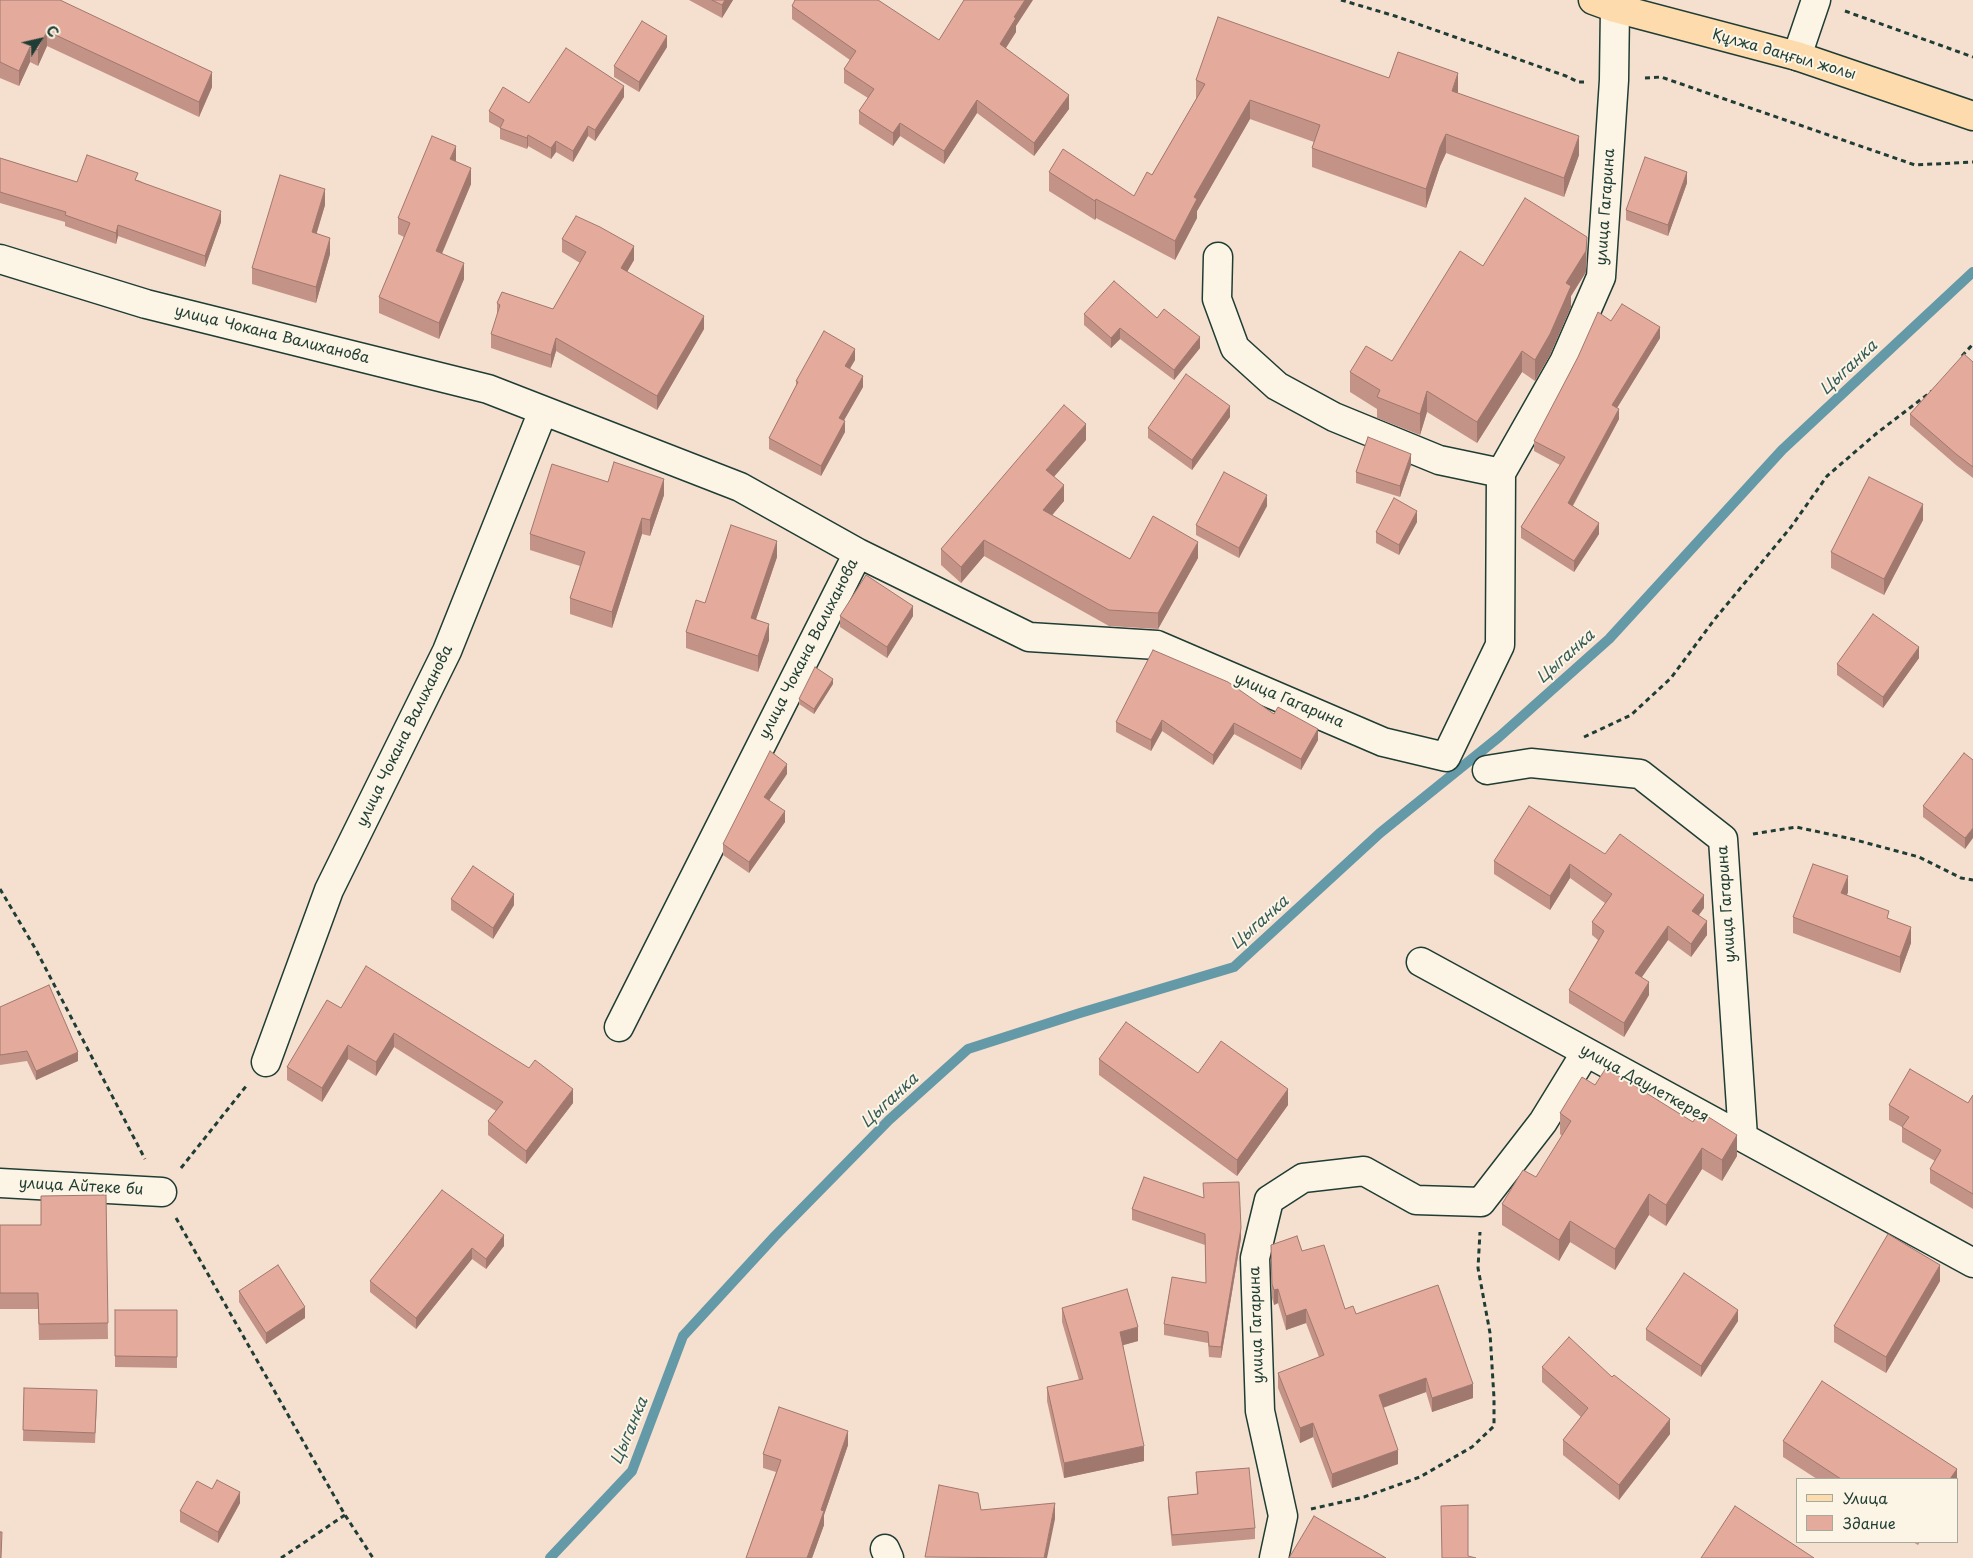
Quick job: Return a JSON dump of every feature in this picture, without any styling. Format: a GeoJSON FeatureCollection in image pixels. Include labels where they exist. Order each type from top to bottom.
{"type":"FeatureCollection","features":[{"type":"Feature","properties":{"kind":"main road","name":"Құлжа даңғыл жолы"},"geometry":{"type":"LineString","coordinates":[[1604,4],[1797,56],[1973,116]]}},
{"type":"Feature","properties":{"kind":"street"},"geometry":{"type":"LineString","coordinates":[[1797,56],[1816,0]]}},
{"type":"Feature","properties":{"kind":"street","name":"улица Гагарина"},"geometry":{"type":"LineString","coordinates":[[858,553],[1029,637],[1158,645],[1383,742],[1446,757],[1500,645],[1501,473],[1564,362],[1601,277],[1614,80],[1604,4]]}},
{"type":"Feature","properties":{"kind":"street"},"geometry":{"type":"LineString","coordinates":[[1218,257],[1216,299],[1235,348],[1278,386],[1334,417],[1439,460],[1501,473]]}},
{"type":"Feature","properties":{"kind":"street","name":"улица Чокана Валиханова"},"geometry":{"type":"LineString","coordinates":[[0,259],[146,304],[488,389],[740,487],[858,553],[618,1027]]}},
{"type":"Feature","properties":{"kind":"street","name":"улица Чокана Валиханова"},"geometry":{"type":"LineString","coordinates":[[266,1062],[329,890],[447,651],[543,410]]}},
{"type":"Feature","properties":{"kind":"street","name":"улица Гагарина"},"geometry":{"type":"LineString","coordinates":[[1487,770],[1531,763],[1640,774],[1723,839],[1743,1138]]}},
{"type":"Feature","properties":{"kind":"street","name":"улица Даулеткерея"},"geometry":{"type":"LineString","coordinates":[[1421,962],[1973,1263]]}},
{"type":"Feature","properties":{"kind":"street"},"geometry":{"type":"LineString","coordinates":[[1481,1202],[1543,1122],[1586,1052]]}},
{"type":"Feature","properties":{"kind":"street","name":"улица Гагарина"},"geometry":{"type":"LineString","coordinates":[[1274,1558],[1283,1516],[1272,1474],[1260,1411],[1255,1258],[1269,1200],[1303,1178],[1364,1171],[1416,1200],[1481,1202]]}},
{"type":"Feature","properties":{"kind":"street","name":"улица Айтеке би"},"geometry":{"type":"LineString","coordinates":[[0,1183],[162,1192]]}},
{"type":"Feature","properties":{"kind":"path"},"geometry":{"type":"LineString","coordinates":[[1341,0],[1404,19],[1566,76],[1578,82],[1661,77],[1915,165],[1973,162]]}},
{"type":"Feature","properties":{"kind":"path"},"geometry":{"type":"LineString","coordinates":[[1816,0],[1973,57]]}},
{"type":"Feature","properties":{"kind":"path"},"geometry":{"type":"LineString","coordinates":[[1961,358],[1973,344]]}},
{"type":"Feature","properties":{"kind":"path"},"geometry":{"type":"LineString","coordinates":[[1579,739],[1631,714],[1671,678],[1714,620],[1791,527],[1827,476],[1877,433],[1939,385]]}},
{"type":"Feature","properties":{"kind":"path"},"geometry":{"type":"LineString","coordinates":[[1723,839],[1796,827],[1919,856],[1960,878],[1973,880]]}},
{"type":"Feature","properties":{"kind":"path"},"geometry":{"type":"LineString","coordinates":[[0,889],[35,948],[162,1192],[345,1515],[374,1558]]}},
{"type":"Feature","properties":{"kind":"path"},"geometry":{"type":"LineString","coordinates":[[162,1192],[266,1062]]}},
{"type":"Feature","properties":{"kind":"path"},"geometry":{"type":"LineString","coordinates":[[1283,1516],[1364,1497],[1420,1477],[1472,1447],[1494,1426],[1490,1333],[1478,1268],[1481,1202]]}},
{"type":"Feature","properties":{"kind":"path"},"geometry":{"type":"LineString","coordinates":[[281,1558],[345,1515]]}},
{"type":"Feature","properties":{"kind":"building"},"geometry":{"type":"Polygon","coordinates":[[[0,0],[60,0],[212,72],[199,102],[47,31],[38,50],[30,47],[19,71],[0,62],[0,0]]]}},
{"type":"Feature","properties":{"kind":"building"},"geometry":{"type":"Polygon","coordinates":[[[712,0],[725,0],[722,5],[712,0]]]}},
{"type":"Feature","properties":{"kind":"building"},"geometry":{"type":"Polygon","coordinates":[[[795,0],[878,0],[939,40],[964,0],[1025,0],[1000,44],[1069,95],[1034,143],[977,100],[944,151],[900,123],[893,133],[859,111],[874,89],[844,69],[856,51],[792,6],[795,0]]]}},
{"type":"Feature","properties":{"kind":"building"},"geometry":{"type":"Polygon","coordinates":[[[1218,17],[1389,78],[1398,52],[1458,73],[1452,91],[1579,136],[1564,178],[1446,134],[1426,189],[1312,148],[1320,125],[1250,100],[1194,197],[1197,199],[1175,241],[1096,199],[1095,201],[1049,172],[1063,149],[1134,196],[1147,172],[1152,175],[1205,84],[1196,80],[1218,17]]]}},
{"type":"Feature","properties":{"kind":"building"},"geometry":{"type":"Polygon","coordinates":[[[642,21],[667,36],[639,82],[614,66],[642,21]]]}},
{"type":"Feature","properties":{"kind":"building"},"geometry":{"type":"Polygon","coordinates":[[[566,48],[624,86],[595,130],[588,126],[573,151],[556,141],[551,148],[528,135],[527,138],[500,128],[504,120],[489,111],[503,87],[529,103],[566,48]]]}},
{"type":"Feature","properties":{"kind":"building"},"geometry":{"type":"Polygon","coordinates":[[[432,136],[456,146],[450,159],[471,168],[436,251],[464,263],[439,323],[379,297],[410,223],[398,218],[432,136]]]}},
{"type":"Feature","properties":{"kind":"building"},"geometry":{"type":"Polygon","coordinates":[[[87,155],[138,173],[135,180],[221,211],[205,256],[118,225],[116,233],[65,215],[66,212],[0,192],[0,158],[77,182],[87,155]]]}},
{"type":"Feature","properties":{"kind":"building"},"geometry":{"type":"Polygon","coordinates":[[[1645,157],[1687,172],[1668,225],[1626,210],[1645,157]]]}},
{"type":"Feature","properties":{"kind":"building"},"geometry":{"type":"Polygon","coordinates":[[[280,175],[325,189],[312,232],[330,238],[316,287],[252,268],[280,175]]]}},
{"type":"Feature","properties":{"kind":"building"},"geometry":{"type":"Polygon","coordinates":[[[1525,198],[1587,237],[1586,251],[1566,283],[1571,286],[1550,334],[1535,360],[1522,351],[1477,422],[1427,391],[1420,414],[1377,397],[1380,390],[1350,372],[1366,346],[1392,361],[1460,251],[1483,266],[1525,198]]]}},
{"type":"Feature","properties":{"kind":"building"},"geometry":{"type":"Polygon","coordinates":[[[576,216],[634,246],[621,268],[704,316],[657,396],[556,338],[551,355],[491,334],[500,305],[497,303],[502,292],[553,309],[586,252],[562,239],[576,216]]]}},
{"type":"Feature","properties":{"kind":"building"},"geometry":{"type":"Polygon","coordinates":[[[1114,281],[1157,318],[1164,309],[1200,337],[1174,370],[1120,328],[1111,338],[1084,314],[1114,281]]]}},
{"type":"Feature","properties":{"kind":"building"},"geometry":{"type":"Polygon","coordinates":[[[1622,304],[1660,327],[1612,405],[1619,409],[1568,503],[1599,523],[1574,561],[1521,527],[1565,457],[1534,441],[1578,357],[1598,312],[1611,321],[1622,304]]]}},
{"type":"Feature","properties":{"kind":"building"},"geometry":{"type":"Polygon","coordinates":[[[824,331],[855,349],[845,366],[863,376],[839,418],[845,421],[821,466],[769,438],[798,382],[796,381],[824,331]]]}},
{"type":"Feature","properties":{"kind":"building"},"geometry":{"type":"Polygon","coordinates":[[[1964,354],[1973,362],[1973,467],[1910,414],[1964,354]]]}},
{"type":"Feature","properties":{"kind":"building"},"geometry":{"type":"Polygon","coordinates":[[[1186,374],[1230,406],[1192,460],[1148,428],[1186,374]]]}},
{"type":"Feature","properties":{"kind":"building"},"geometry":{"type":"Polygon","coordinates":[[[1064,405],[1086,424],[1046,470],[1064,485],[1043,510],[1130,559],[1153,516],[1198,542],[1158,613],[1109,610],[984,540],[961,567],[941,549],[1064,405]]]}},
{"type":"Feature","properties":{"kind":"building"},"geometry":{"type":"Polygon","coordinates":[[[1368,437],[1411,454],[1400,486],[1356,472],[1368,437]]]}},
{"type":"Feature","properties":{"kind":"building"},"geometry":{"type":"Polygon","coordinates":[[[614,462],[664,479],[650,520],[642,518],[612,612],[570,598],[585,552],[530,534],[552,464],[608,482],[614,462]]]}},
{"type":"Feature","properties":{"kind":"building"},"geometry":{"type":"Polygon","coordinates":[[[1224,472],[1267,495],[1239,548],[1196,525],[1224,472]]]}},
{"type":"Feature","properties":{"kind":"building"},"geometry":{"type":"Polygon","coordinates":[[[1869,477],[1923,504],[1884,579],[1831,552],[1869,477]]]}},
{"type":"Feature","properties":{"kind":"building"},"geometry":{"type":"Polygon","coordinates":[[[1394,498],[1417,511],[1399,545],[1376,532],[1394,498]]]}},
{"type":"Feature","properties":{"kind":"building"},"geometry":{"type":"Polygon","coordinates":[[[731,525],[777,541],[751,618],[769,624],[758,656],[686,632],[696,600],[705,603],[731,525]]]}},
{"type":"Feature","properties":{"kind":"building"},"geometry":{"type":"Polygon","coordinates":[[[866,575],[913,606],[887,647],[840,616],[866,575]]]}},
{"type":"Feature","properties":{"kind":"building"},"geometry":{"type":"Polygon","coordinates":[[[1873,614],[1919,647],[1883,697],[1837,664],[1873,614]]]}},
{"type":"Feature","properties":{"kind":"building"},"geometry":{"type":"Polygon","coordinates":[[[1153,650],[1228,682],[1274,714],[1278,707],[1318,729],[1301,759],[1234,723],[1213,755],[1162,720],[1151,740],[1116,722],[1153,650]]]}},
{"type":"Feature","properties":{"kind":"building"},"geometry":{"type":"Polygon","coordinates":[[[815,667],[833,679],[814,709],[799,699],[815,667]]]}},
{"type":"Feature","properties":{"kind":"building"},"geometry":{"type":"Polygon","coordinates":[[[770,751],[787,764],[764,797],[785,811],[749,862],[723,844],[770,751]]]}},
{"type":"Feature","properties":{"kind":"building"},"geometry":{"type":"Polygon","coordinates":[[[1964,753],[1973,760],[1973,828],[1965,838],[1923,806],[1964,753]]]}},
{"type":"Feature","properties":{"kind":"building"},"geometry":{"type":"Polygon","coordinates":[[[1529,806],[1605,854],[1620,834],[1704,895],[1692,911],[1707,921],[1691,944],[1668,926],[1635,973],[1649,982],[1624,1023],[1569,990],[1604,931],[1592,922],[1612,894],[1570,864],[1550,896],[1494,861],[1529,806]]]}},
{"type":"Feature","properties":{"kind":"building"},"geometry":{"type":"Polygon","coordinates":[[[1813,864],[1848,876],[1841,893],[1889,911],[1887,918],[1911,927],[1900,957],[1793,917],[1813,864]]]}},
{"type":"Feature","properties":{"kind":"building"},"geometry":{"type":"Polygon","coordinates":[[[473,866],[514,894],[493,928],[451,899],[473,866]]]}},
{"type":"Feature","properties":{"kind":"building"},"geometry":{"type":"Polygon","coordinates":[[[366,966],[529,1068],[535,1060],[573,1089],[526,1151],[488,1121],[503,1102],[394,1033],[376,1062],[348,1045],[322,1088],[287,1067],[327,1000],[341,1008],[366,966]]]}},
{"type":"Feature","properties":{"kind":"building"},"geometry":{"type":"Polygon","coordinates":[[[49,985],[78,1052],[36,1071],[27,1051],[0,1055],[0,1007],[49,985]]]}},
{"type":"Feature","properties":{"kind":"building"},"geometry":{"type":"Polygon","coordinates":[[[1126,1022],[1198,1073],[1221,1041],[1288,1089],[1237,1160],[1099,1059],[1126,1022]]]}},
{"type":"Feature","properties":{"kind":"building"},"geometry":{"type":"Polygon","coordinates":[[[1606,1068],[1693,1122],[1699,1111],[1737,1135],[1722,1160],[1702,1148],[1666,1205],[1649,1194],[1615,1249],[1570,1221],[1559,1240],[1502,1204],[1523,1170],[1536,1177],[1571,1121],[1560,1113],[1582,1077],[1595,1085],[1606,1068]]]}},
{"type":"Feature","properties":{"kind":"building"},"geometry":{"type":"Polygon","coordinates":[[[1910,1069],[1968,1103],[1973,1095],[1973,1194],[1930,1169],[1941,1150],[1902,1127],[1909,1117],[1889,1105],[1910,1069]]]}},
{"type":"Feature","properties":{"kind":"building"},"geometry":{"type":"Polygon","coordinates":[[[1144,1177],[1204,1198],[1203,1183],[1239,1182],[1241,1228],[1221,1347],[1209,1346],[1208,1332],[1164,1324],[1172,1277],[1206,1283],[1205,1234],[1132,1209],[1144,1177]]]}},
{"type":"Feature","properties":{"kind":"building"},"geometry":{"type":"Polygon","coordinates":[[[442,1190],[504,1235],[486,1259],[472,1248],[416,1318],[370,1281],[442,1190]]]}},
{"type":"Feature","properties":{"kind":"building"},"geometry":{"type":"Polygon","coordinates":[[[106,1195],[108,1323],[39,1324],[38,1293],[0,1293],[0,1225],[41,1225],[41,1196],[106,1195]]]}},
{"type":"Feature","properties":{"kind":"building"},"geometry":{"type":"Polygon","coordinates":[[[1888,1234],[1940,1265],[1886,1357],[1834,1326],[1888,1234]]]}},
{"type":"Feature","properties":{"kind":"building"},"geometry":{"type":"Polygon","coordinates":[[[1297,1236],[1302,1251],[1324,1245],[1345,1309],[1353,1306],[1356,1314],[1438,1285],[1473,1384],[1432,1398],[1426,1378],[1379,1395],[1398,1450],[1332,1474],[1313,1423],[1300,1428],[1278,1373],[1324,1355],[1306,1309],[1286,1316],[1278,1289],[1274,1290],[1272,1284],[1271,1245],[1297,1236]]]}},
{"type":"Feature","properties":{"kind":"building"},"geometry":{"type":"Polygon","coordinates":[[[278,1265],[305,1307],[266,1333],[239,1291],[278,1265]]]}},
{"type":"Feature","properties":{"kind":"building"},"geometry":{"type":"Polygon","coordinates":[[[1684,1273],[1738,1310],[1701,1366],[1646,1329],[1684,1273]]]}},
{"type":"Feature","properties":{"kind":"building"},"geometry":{"type":"Polygon","coordinates":[[[1127,1289],[1138,1327],[1120,1332],[1144,1446],[1064,1463],[1047,1387],[1083,1379],[1062,1308],[1127,1289]]]}},
{"type":"Feature","properties":{"kind":"building"},"geometry":{"type":"Polygon","coordinates":[[[115,1310],[177,1310],[177,1357],[115,1356],[115,1310]]]}},
{"type":"Feature","properties":{"kind":"building"},"geometry":{"type":"Polygon","coordinates":[[[1569,1337],[1612,1377],[1614,1375],[1670,1419],[1619,1485],[1563,1440],[1588,1408],[1542,1367],[1569,1337]]]}},
{"type":"Feature","properties":{"kind":"building"},"geometry":{"type":"Polygon","coordinates":[[[1822,1381],[1957,1469],[1951,1478],[1839,1478],[1783,1441],[1822,1381]]]}},
{"type":"Feature","properties":{"kind":"building"},"geometry":{"type":"Polygon","coordinates":[[[24,1388],[97,1390],[95,1433],[23,1430],[24,1388]]]}},
{"type":"Feature","properties":{"kind":"building"},"geometry":{"type":"Polygon","coordinates":[[[779,1407],[848,1431],[821,1510],[824,1511],[807,1558],[746,1558],[781,1460],[763,1454],[779,1407]]]}},
{"type":"Feature","properties":{"kind":"building"},"geometry":{"type":"Polygon","coordinates":[[[1249,1468],[1255,1528],[1172,1535],[1168,1497],[1198,1494],[1196,1472],[1249,1468]]]}},
{"type":"Feature","properties":{"kind":"building"},"geometry":{"type":"Polygon","coordinates":[[[217,1480],[240,1492],[218,1532],[180,1511],[197,1481],[212,1489],[217,1480]]]}},
{"type":"Feature","properties":{"kind":"building"},"geometry":{"type":"Polygon","coordinates":[[[939,1485],[978,1493],[981,1510],[1055,1503],[1044,1558],[925,1557],[939,1485]]]}},
{"type":"Feature","properties":{"kind":"building"},"geometry":{"type":"Polygon","coordinates":[[[1468,1505],[1468,1556],[1476,1558],[1442,1558],[1441,1506],[1468,1505]]]}},
{"type":"Feature","properties":{"kind":"building"},"geometry":{"type":"Polygon","coordinates":[[[1735,1506],[1814,1558],[1701,1558],[1735,1506]]]}},
{"type":"Feature","properties":{"kind":"building"},"geometry":{"type":"Polygon","coordinates":[[[1314,1516],[1386,1558],[1289,1558],[1314,1516]]]}},
{"type":"Feature","properties":{"kind":"building"},"geometry":{"type":"Polygon","coordinates":[[[0,1532],[2,1532],[1,1558],[0,1558],[0,1532]]]}},
{"type":"Feature","properties":{"kind":"waterway","name":"Цыганка"},"geometry":{"type":"LineString","coordinates":[[550,1558],[632,1471],[683,1336],[775,1236],[889,1120],[968,1049],[1234,967],[1380,833],[1499,737],[1609,639],[1782,450],[1973,272]]}}]}
